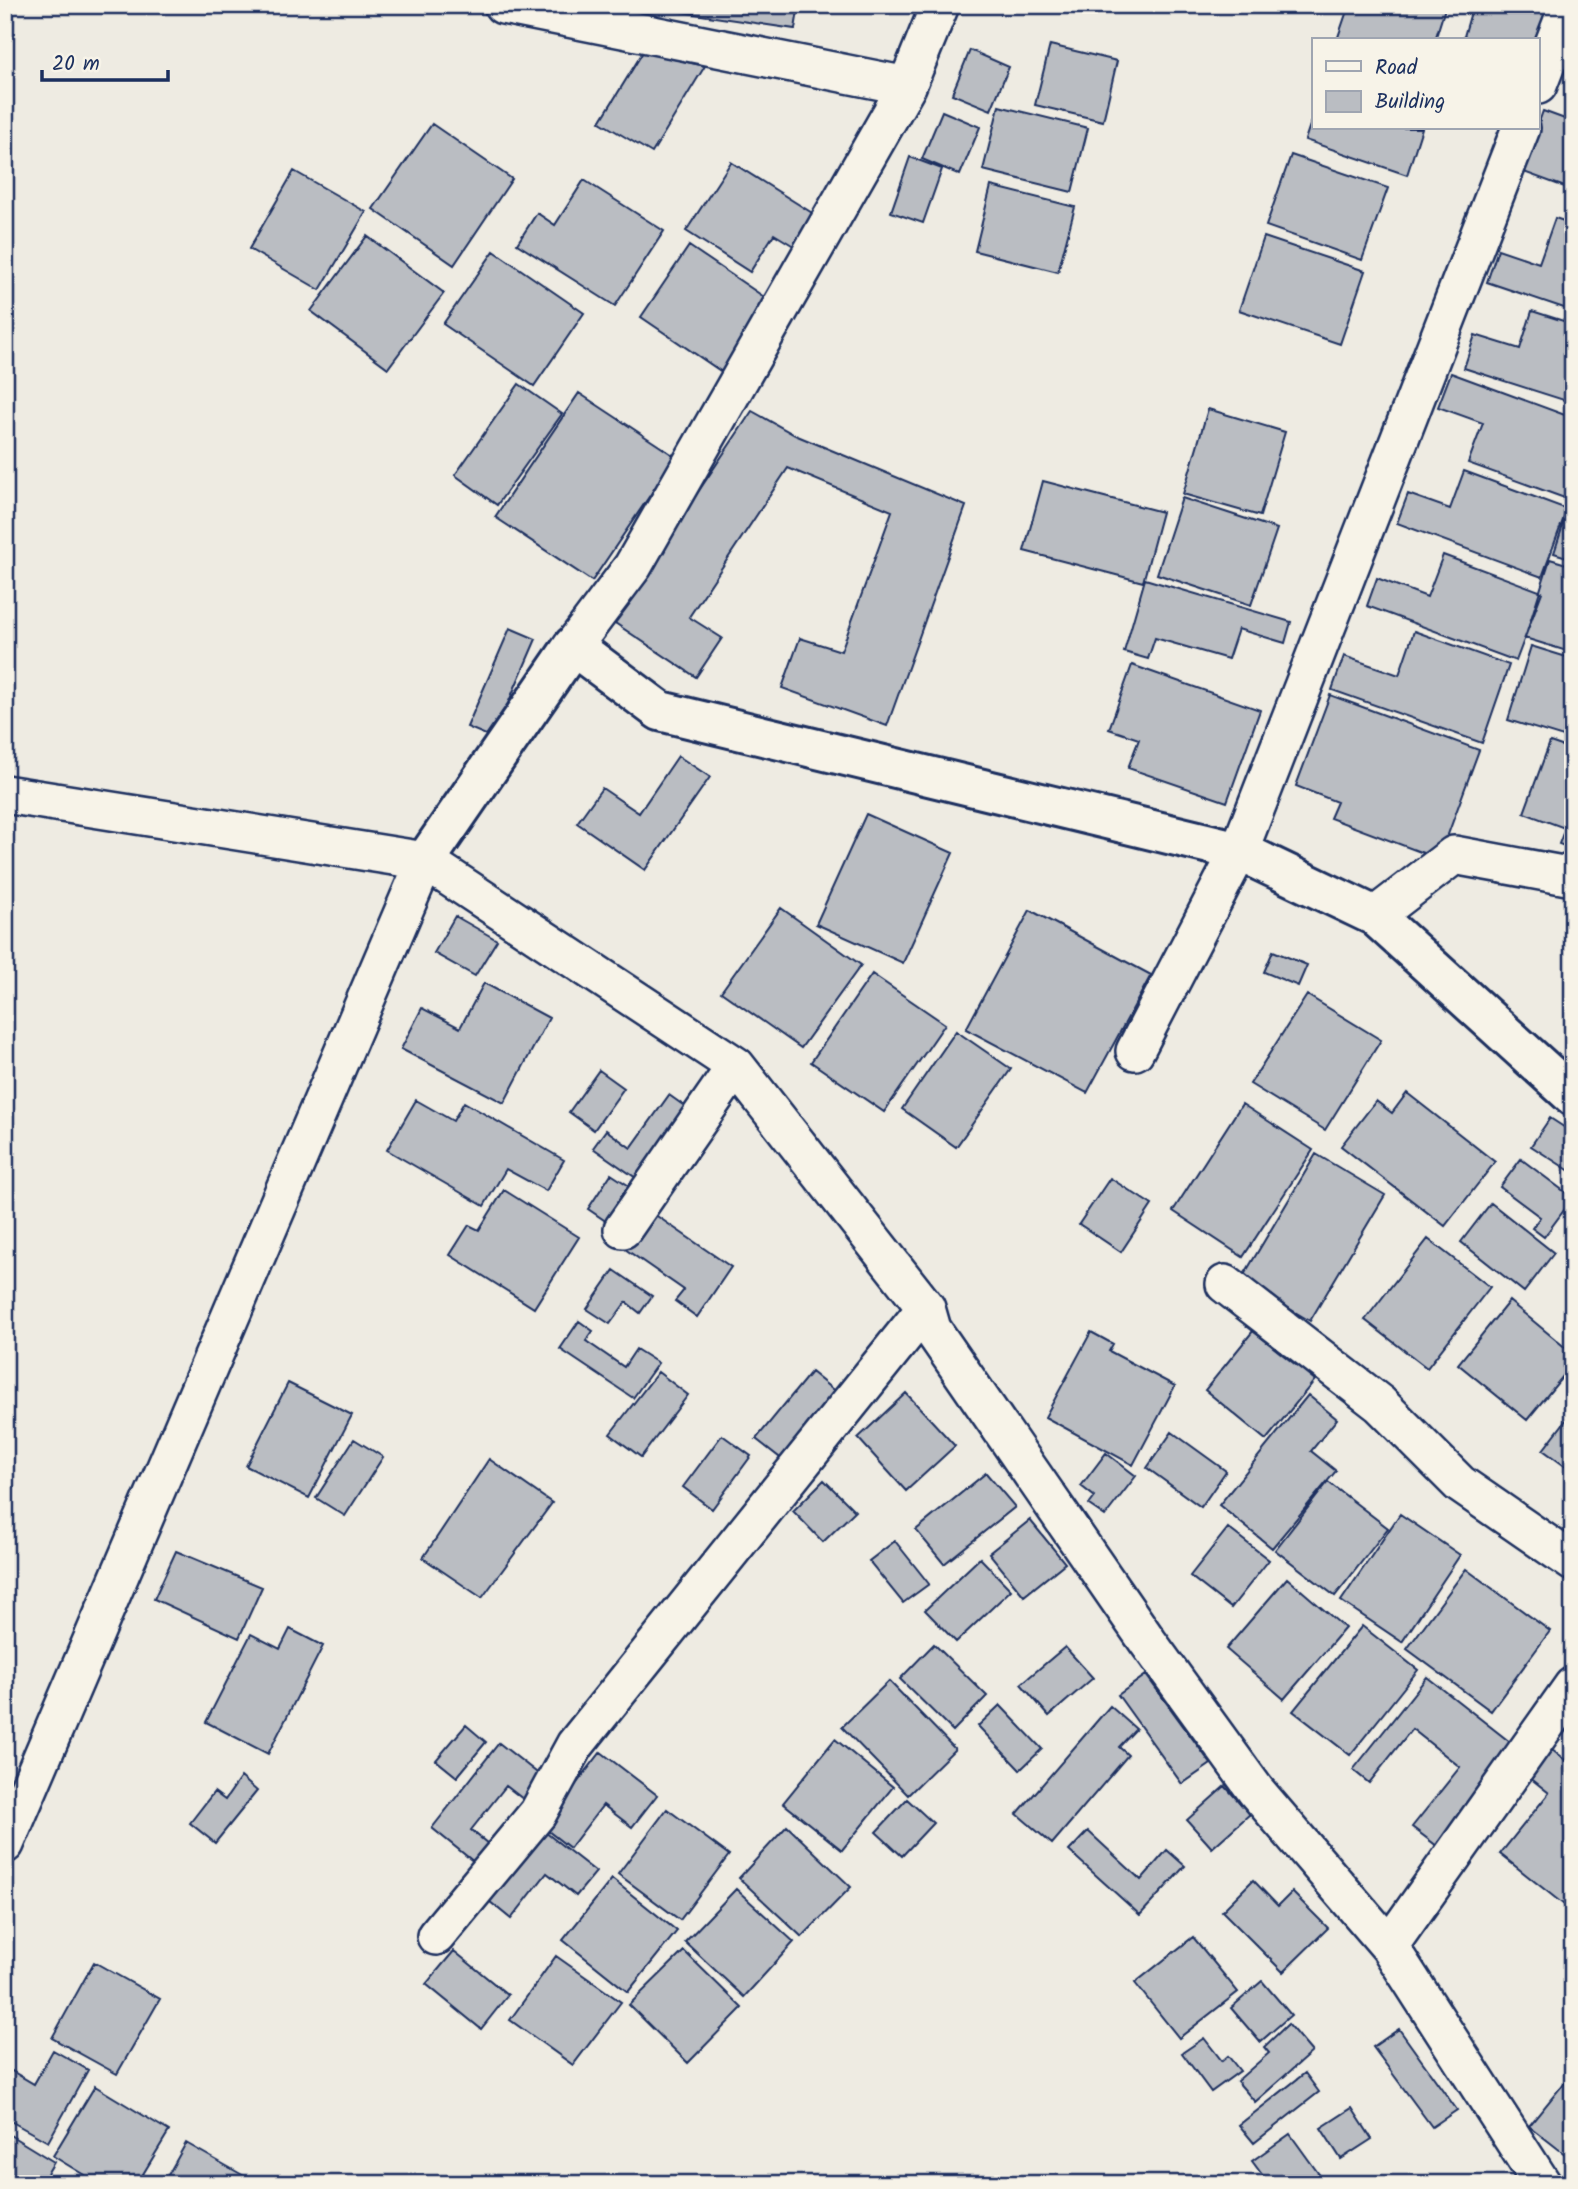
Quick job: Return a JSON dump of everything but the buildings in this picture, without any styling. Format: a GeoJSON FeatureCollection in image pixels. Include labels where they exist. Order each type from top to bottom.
{"type":"FeatureCollection","features":[{"type":"Feature","properties":{"kind":"street"},"geometry":{"type":"LineString","coordinates":[[503,5],[907,86]]}},
{"type":"Feature","properties":{"kind":"street"},"geometry":{"type":"LineString","coordinates":[[5,1844],[425,861],[573,646],[634,566],[907,86],[940,5]]}},
{"type":"Feature","properties":{"kind":"street"},"geometry":{"type":"LineString","coordinates":[[1540,80],[1569,5]]}},
{"type":"Feature","properties":{"kind":"street"},"geometry":{"type":"LineString","coordinates":[[1135,1051],[1239,851],[1520,130]]}},
{"type":"Feature","properties":{"kind":"street"},"geometry":{"type":"LineString","coordinates":[[573,646],[660,711],[1239,851],[1376,916],[1573,1096]]}},
{"type":"Feature","properties":{"kind":"street"},"geometry":{"type":"LineString","coordinates":[[5,794],[425,861],[736,1066],[926,1308],[932,1329],[1148,1642],[1241,1770],[1389,1946],[1542,2184]]}},
{"type":"Feature","properties":{"kind":"street"},"geometry":{"type":"LineString","coordinates":[[1376,916],[1454,855],[1573,877]]}},
{"type":"Feature","properties":{"kind":"street"},"geometry":{"type":"LineString","coordinates":[[623,1229],[736,1066]]}},
{"type":"Feature","properties":{"kind":"street"},"geometry":{"type":"LineString","coordinates":[[1225,1284],[1380,1404],[1460,1485],[1573,1562]]}},
{"type":"Feature","properties":{"kind":"street"},"geometry":{"type":"LineString","coordinates":[[436,1936],[538,1813],[575,1745],[926,1308]]}},
{"type":"Feature","properties":{"kind":"street"},"geometry":{"type":"LineString","coordinates":[[1389,1946],[1573,1686]]}}]}
